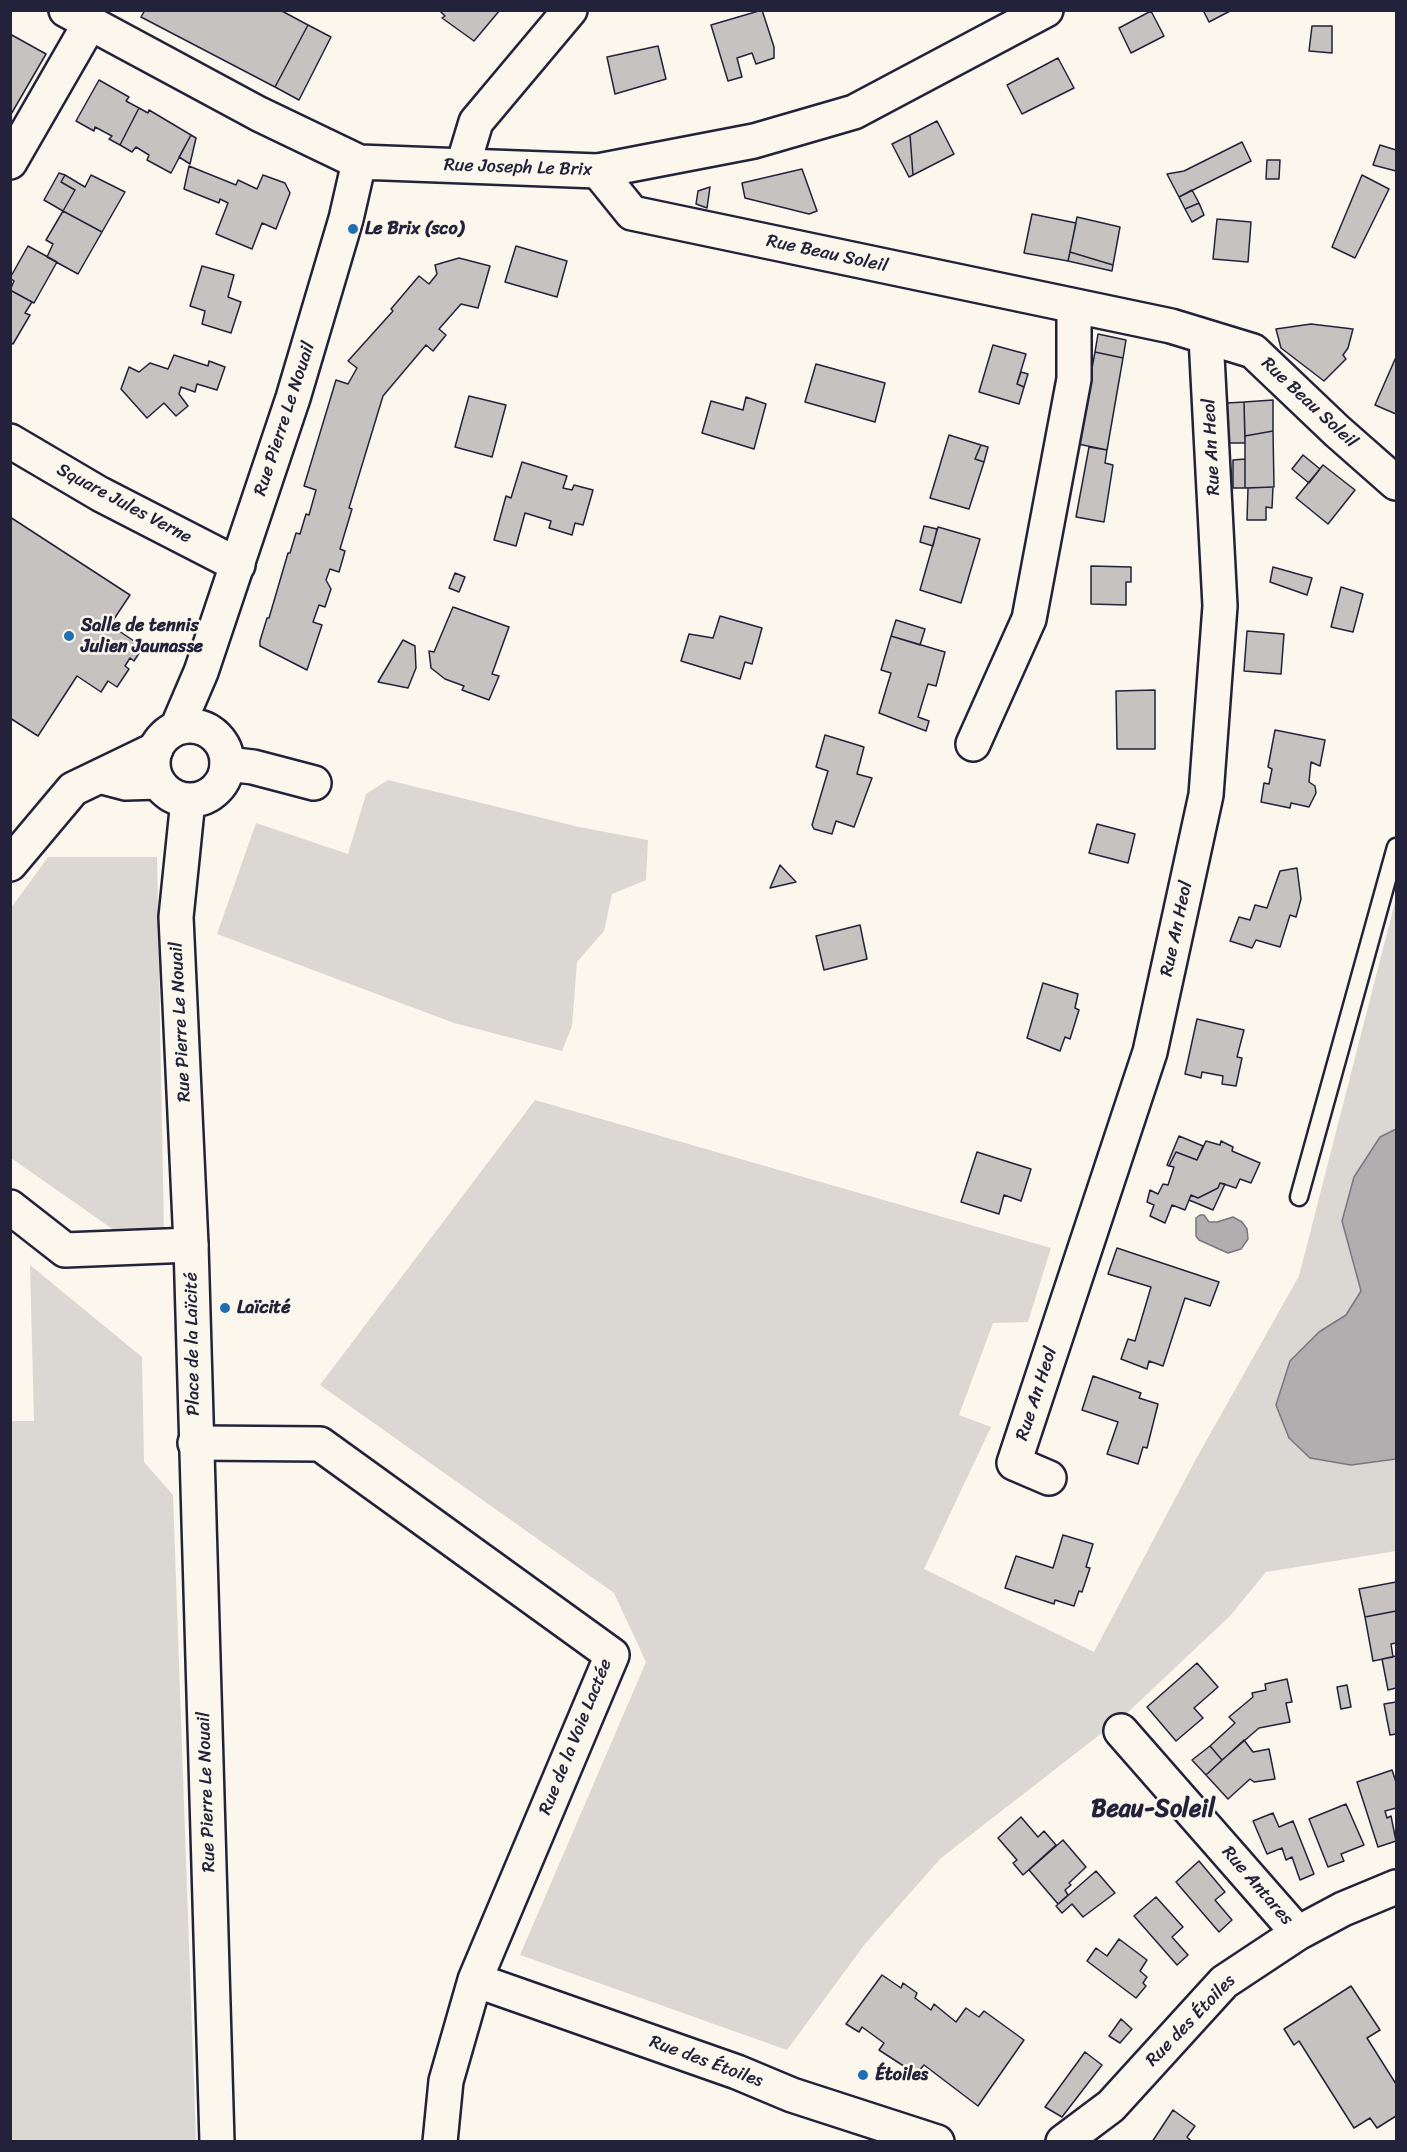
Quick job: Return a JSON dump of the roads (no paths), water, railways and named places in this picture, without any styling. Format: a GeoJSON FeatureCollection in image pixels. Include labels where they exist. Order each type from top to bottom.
{"type":"FeatureCollection","features":[{"type":"Feature","properties":{"kind":"street"},"geometry":{"type":"LineString","coordinates":[[463,165],[476,122],[570,10]]}},
{"type":"Feature","properties":{"kind":"street","name":"Rue Joseph Le Brix"},"geometry":{"type":"LineString","coordinates":[[78,17],[259,114],[359,162],[598,171],[754,141],[854,112],[1046,10]]}},
{"type":"Feature","properties":{"kind":"street"},"geometry":{"type":"LineString","coordinates":[[10,162],[78,17]]}},
{"type":"Feature","properties":{"kind":"street","name":"Rue Pierre Le Nouail"},"geometry":{"type":"LineString","coordinates":[[166,739],[201,672],[238,565],[296,387],[346,219],[359,162]]}},
{"type":"Feature","properties":{"kind":"street","name":"Rue Beau Soleil"},"geometry":{"type":"LineString","coordinates":[[598,171],[632,213],[1171,326],[1253,351],[1337,431],[1396,483]]}},
{"type":"Feature","properties":{"kind":"street"},"geometry":{"type":"LineString","coordinates":[[973,744],[1029,619],[1074,379],[1074,306]]}},
{"type":"Feature","properties":{"kind":"street","name":"Rue An Heol"},"geometry":{"type":"LineString","coordinates":[[1049,1478],[1014,1463],[1150,1052],[1206,795],[1220,606],[1206,337]]}},
{"type":"Feature","properties":{"kind":"street","name":"Square Jules Verne"},"geometry":{"type":"LineString","coordinates":[[10,441],[100,494],[238,565]]}},
{"type":"Feature","properties":{"kind":"street","name":"Rue Pierre Le Nouail"},"geometry":{"type":"LineString","coordinates":[[201,672],[212,733]]}},
{"type":"Feature","properties":{"kind":"street"},"geometry":{"type":"LineString","coordinates":[[10,864],[73,789],[103,777],[166,739],[201,727],[212,733],[225,752],[227,764],[219,786],[200,798],[188,800],[176,797],[158,782],[154,771],[166,739]]}},
{"type":"Feature","properties":{"kind":"street"},"geometry":{"type":"LineString","coordinates":[[227,764],[254,767],[314,783]]}},
{"type":"Feature","properties":{"kind":"street"},"geometry":{"type":"LineString","coordinates":[[103,777],[126,783],[158,782]]}},
{"type":"Feature","properties":{"kind":"street","name":"Rue Pierre Le Nouail"},"geometry":{"type":"LineString","coordinates":[[188,800],[176,917],[191,1245]]}},
{"type":"Feature","properties":{"kind":"street"},"geometry":{"type":"LineString","coordinates":[[10,1208],[65,1250],[191,1245]]}},
{"type":"Feature","properties":{"kind":"street","name":"Place de la Laïcité"},"geometry":{"type":"LineString","coordinates":[[191,1245],[195,1443]]}},
{"type":"Feature","properties":{"kind":"street","name":"Rue Pierre Le Nouail"},"geometry":{"type":"LineString","coordinates":[[195,1443],[217,2142]]}},
{"type":"Feature","properties":{"kind":"street","name":"Rue de la Voie Lactée"},"geometry":{"type":"LineString","coordinates":[[195,1443],[320,1444],[612,1655],[475,1980],[446,2080],[440,2142]]}},
{"type":"Feature","properties":{"kind":"street","name":"Rue Antares"},"geometry":{"type":"LineString","coordinates":[[1121,1731],[1298,1933]]}},
{"type":"Feature","properties":{"kind":"street","name":"Rue des Étoiles"},"geometry":{"type":"LineString","coordinates":[[1063,2142],[1111,2106],[1224,1982],[1298,1933],[1343,1909],[1396,1887]]}},
{"type":"Feature","properties":{"kind":"street","name":"Rue des Étoiles"},"geometry":{"type":"LineString","coordinates":[[475,1980],[737,2072],[792,2095],[937,2142]]}},
{"type":"Feature","properties":{"kind":"lane"},"geometry":{"type":"LineString","coordinates":[[1299,1197],[1396,847]]}},
{"type":"Feature","properties":{"kind":"place","name":"Le Brix (sco)"},"geometry":{"type":"Point","coordinates":[353,229]}},
{"type":"Feature","properties":{"kind":"place","name":"Salle de tennis Julien Jaunasse"},"geometry":{"type":"Point","coordinates":[69,636]}},
{"type":"Feature","properties":{"kind":"place","name":"Laïcité"},"geometry":{"type":"Point","coordinates":[225,1308]}},
{"type":"Feature","properties":{"kind":"place","name":"Étoiles"},"geometry":{"type":"Point","coordinates":[863,2075]}},
{"type":"Feature","properties":{"kind":"district","name":"Beau-Soleil"},"geometry":{"type":"Point","coordinates":[1153,1810]}}]}
